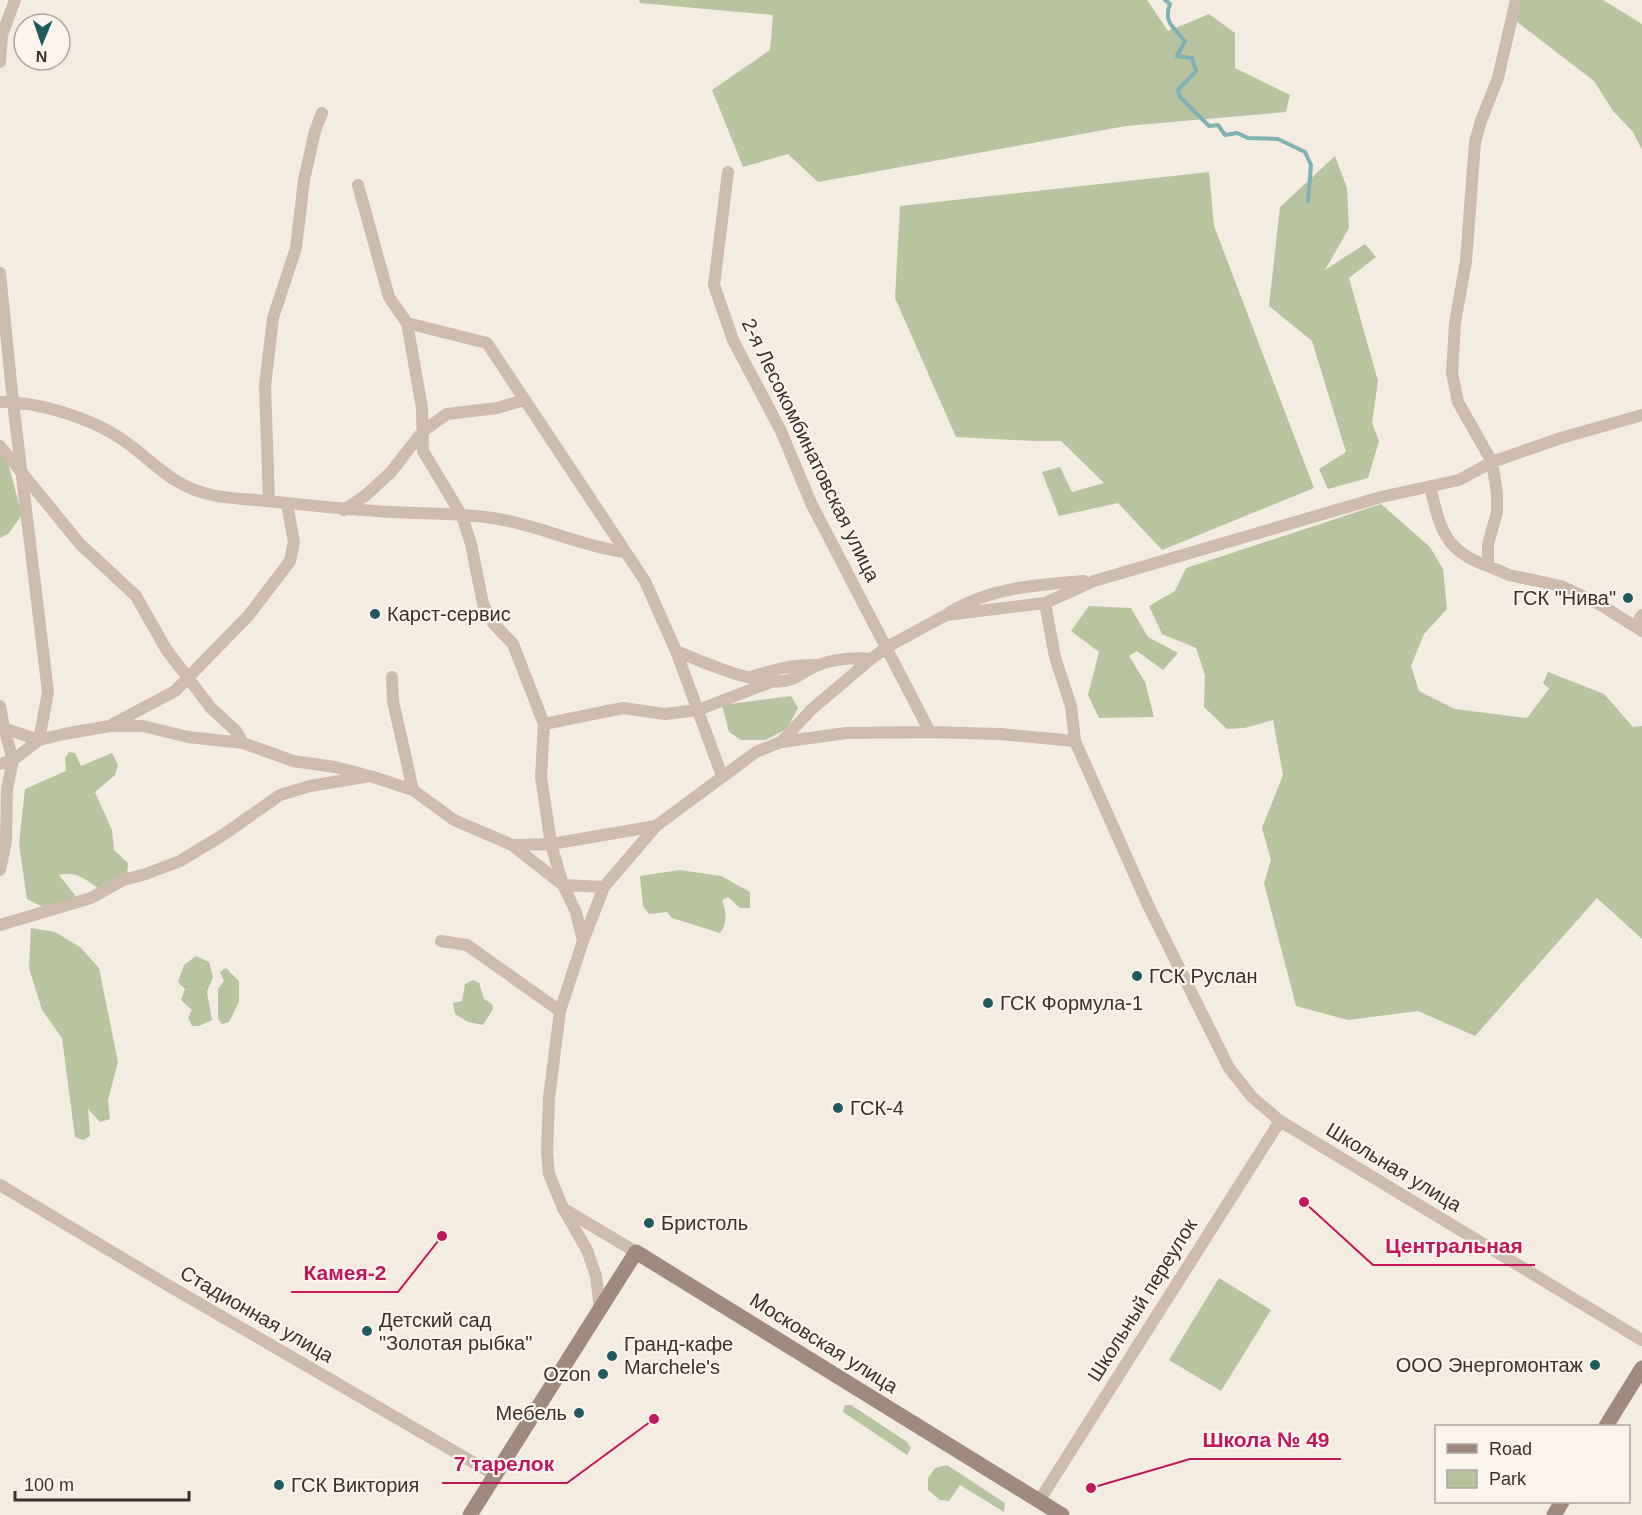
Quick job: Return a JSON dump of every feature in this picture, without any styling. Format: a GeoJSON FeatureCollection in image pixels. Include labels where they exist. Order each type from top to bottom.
{"type":"FeatureCollection","features":[{"type":"Feature","properties":{"kind":"street"},"geometry":{"type":"LineString","coordinates":[[0,62],[2,35],[15,0]]}},
{"type":"Feature","properties":{"kind":"street"},"geometry":{"type":"LineString","coordinates":[[1488,566],[1488,544],[1497,512],[1497,493],[1492,462],[1458,402],[1452,374],[1453,353],[1455,323],[1466,261],[1475,142],[1498,78],[1516,0]]}},
{"type":"Feature","properties":{"kind":"street"},"geometry":{"type":"LineString","coordinates":[[269,501],[265,386],[273,318],[296,248],[304,180],[315,131],[322,113]]}},
{"type":"Feature","properties":{"kind":"street","name":"2-я Лесокомбинатовская улица"},"geometry":{"type":"LineString","coordinates":[[728,172],[714,285],[733,340],[782,430],[811,503],[930,732]]}},
{"type":"Feature","properties":{"kind":"street"},"geometry":{"type":"LineString","coordinates":[[358,185],[389,297],[407,323],[422,408],[423,451],[462,516],[471,544],[483,604],[493,623],[513,644],[543,724],[541,777],[551,844],[563,885],[576,912],[583,941]]}},
{"type":"Feature","properties":{"kind":"street"},"geometry":{"type":"LineString","coordinates":[[0,273],[48,692],[39,740]]}},
{"type":"Feature","properties":{"kind":"street"},"geometry":{"type":"LineString","coordinates":[[407,323],[487,343],[645,581],[676,651],[722,776]]}},
{"type":"Feature","properties":{"kind":"street"},"geometry":{"type":"LineString","coordinates":[[344,510],[366,495],[391,472],[423,431],[447,414],[497,408],[524,400]]}},
{"type":"Feature","properties":{"kind":"street"},"geometry":{"type":"LineString","coordinates":[[0,402],[13,402],[59,411],[89,422],[117,436],[167,477],[190,489],[213,495],[344,510],[490,517],[527,524],[605,549],[624,552]]}},
{"type":"Feature","properties":{"kind":"street"},"geometry":{"type":"LineString","coordinates":[[946,615],[1045,603],[1094,581],[1370,500],[1459,480],[1492,462],[1561,438],[1642,415]]}},
{"type":"Feature","properties":{"kind":"street"},"geometry":{"type":"LineString","coordinates":[[0,446],[80,544],[136,596],[166,648],[211,708],[236,731],[243,743]]}},
{"type":"Feature","properties":{"kind":"street"},"geometry":{"type":"LineString","coordinates":[[1430,486],[1440,527],[1451,544],[1474,561],[1509,575],[1561,586],[1601,605],[1639,629],[1642,615]]}},
{"type":"Feature","properties":{"kind":"street"},"geometry":{"type":"LineString","coordinates":[[110,726],[175,691],[187,676],[249,615],[290,561],[294,542],[287,504]]}},
{"type":"Feature","properties":{"kind":"street"},"geometry":{"type":"LineString","coordinates":[[781,742],[812,709],[871,659],[887,647],[966,603],[1001,590],[1032,585],[1094,581]]}},
{"type":"Feature","properties":{"kind":"street","name":"Школьная улица"},"geometry":{"type":"LineString","coordinates":[[1045,603],[1056,657],[1071,706],[1075,741],[1148,905],[1229,1068],[1252,1097],[1280,1120],[1642,1341]]}},
{"type":"Feature","properties":{"kind":"street"},"geometry":{"type":"LineString","coordinates":[[676,651],[726,672],[771,682]]}},
{"type":"Feature","properties":{"kind":"street"},"geometry":{"type":"LineString","coordinates":[[750,677],[802,664],[818,665],[857,657],[871,659]]}},
{"type":"Feature","properties":{"kind":"street"},"geometry":{"type":"LineString","coordinates":[[543,724],[623,708],[665,714],[698,710],[771,682],[790,680],[818,665]]}},
{"type":"Feature","properties":{"kind":"street"},"geometry":{"type":"LineString","coordinates":[[392,677],[393,700],[413,790]]}},
{"type":"Feature","properties":{"kind":"street"},"geometry":{"type":"LineString","coordinates":[[0,706],[2,727],[13,760],[7,789],[6,841],[0,870]]}},
{"type":"Feature","properties":{"kind":"street"},"geometry":{"type":"LineString","coordinates":[[0,764],[13,760],[39,740],[110,726],[143,726],[188,737],[243,743],[292,761],[335,767],[413,790],[454,820],[512,845],[563,885],[604,887]]}},
{"type":"Feature","properties":{"kind":"street"},"geometry":{"type":"LineString","coordinates":[[2,727],[39,740]]}},
{"type":"Feature","properties":{"kind":"street"},"geometry":{"type":"LineString","coordinates":[[600,1309],[596,1276],[587,1250],[563,1208],[549,1173],[547,1153],[549,1098],[560,1011],[604,887],[656,826],[756,752],[781,742],[846,733],[930,732],[1000,734],[1075,741]]}},
{"type":"Feature","properties":{"kind":"street"},"geometry":{"type":"LineString","coordinates":[[0,925],[91,898],[123,880],[180,861],[223,835],[280,795],[310,786],[370,776]]}},
{"type":"Feature","properties":{"kind":"street"},"geometry":{"type":"LineString","coordinates":[[512,845],[551,844],[656,826]]}},
{"type":"Feature","properties":{"kind":"street"},"geometry":{"type":"LineString","coordinates":[[441,941],[467,945],[560,1011]]}},
{"type":"Feature","properties":{"kind":"street","name":"Школьный переулок"},"geometry":{"type":"LineString","coordinates":[[1039,1501],[1280,1120]]}},
{"type":"Feature","properties":{"kind":"street","name":"Стадионная улица"},"geometry":{"type":"LineString","coordinates":[[0,1185],[495,1475]]}},
{"type":"Feature","properties":{"kind":"street","name":"Московская улица"},"geometry":{"type":"LineString","coordinates":[[563,1208],[1062,1515]]}},
{"type":"Feature","properties":{"kind":"street"},"geometry":{"type":"LineString","coordinates":[[470,1515],[636,1252]]}},
{"type":"Feature","properties":{"kind":"street"},"geometry":{"type":"LineString","coordinates":[[1607,1425],[1642,1368]]}},
{"type":"Feature","properties":{"kind":"green space"},"geometry":{"type":"Polygon","coordinates":[[[639,0],[1147,0],[1168,31],[1209,14],[1235,33],[1235,68],[1290,95],[1286,112],[1126,126],[818,182],[788,154],[743,167],[712,90],[770,50],[773,15],[640,3],[639,0]]]}},
{"type":"Feature","properties":{"kind":"green space"},"geometry":{"type":"Polygon","coordinates":[[[1521,0],[1603,0],[1642,24],[1642,150],[1633,132],[1613,111],[1594,81],[1516,21],[1521,0]]]}},
{"type":"Feature","properties":{"kind":"green space"},"geometry":{"type":"Polygon","coordinates":[[[1335,156],[1347,188],[1349,228],[1325,270],[1365,244],[1376,257],[1349,278],[1378,381],[1372,423],[1379,441],[1368,478],[1328,489],[1319,469],[1346,452],[1312,341],[1269,306],[1280,207],[1335,156]]]}},
{"type":"Feature","properties":{"kind":"green space"},"geometry":{"type":"Polygon","coordinates":[[[1209,172],[1214,226],[1314,488],[1162,550],[1118,503],[1059,516],[1042,472],[1060,467],[1072,492],[1104,483],[1061,441],[956,437],[895,298],[900,206],[1209,172]]]}},
{"type":"Feature","properties":{"kind":"green space"},"geometry":{"type":"Polygon","coordinates":[[[0,453],[8,463],[22,515],[8,534],[0,538],[0,453]]]}},
{"type":"Feature","properties":{"kind":"green space"},"geometry":{"type":"Polygon","coordinates":[[[1381,504],[1430,547],[1443,569],[1447,609],[1424,634],[1411,666],[1419,691],[1455,709],[1527,718],[1549,689],[1543,683],[1548,672],[1604,694],[1633,727],[1642,726],[1642,939],[1597,898],[1475,1036],[1418,1011],[1348,1020],[1296,1006],[1264,883],[1271,860],[1262,828],[1283,775],[1273,720],[1245,728],[1227,729],[1204,707],[1205,675],[1196,648],[1162,634],[1149,606],[1175,591],[1186,568],[1381,504]]]}},
{"type":"Feature","properties":{"kind":"green space"},"geometry":{"type":"Polygon","coordinates":[[[1089,606],[1131,608],[1148,637],[1178,653],[1163,670],[1137,651],[1129,656],[1145,682],[1154,717],[1099,718],[1088,695],[1099,652],[1071,631],[1089,606]]]}},
{"type":"Feature","properties":{"kind":"green space"},"geometry":{"type":"Polygon","coordinates":[[[791,696],[798,708],[787,729],[765,740],[741,740],[729,732],[722,705],[791,696]]]}},
{"type":"Feature","properties":{"kind":"green space"},"geometry":{"type":"Polygon","coordinates":[[[69,752],[75,753],[81,766],[112,753],[118,765],[115,775],[95,792],[112,830],[114,850],[128,863],[127,877],[99,889],[76,875],[59,875],[75,895],[70,902],[45,908],[27,899],[19,844],[25,789],[66,771],[65,758],[69,752]]]}},
{"type":"Feature","properties":{"kind":"green space"},"geometry":{"type":"Polygon","coordinates":[[[680,870],[721,876],[750,892],[750,908],[740,908],[728,897],[722,900],[726,917],[720,933],[672,918],[667,912],[649,914],[643,906],[640,876],[680,870]]]}},
{"type":"Feature","properties":{"kind":"green space"},"geometry":{"type":"Polygon","coordinates":[[[31,928],[55,932],[80,947],[99,968],[118,1062],[108,1100],[110,1119],[100,1122],[88,1109],[90,1136],[83,1140],[75,1137],[62,1038],[42,1010],[29,968],[31,928]]]}},
{"type":"Feature","properties":{"kind":"green space"},"geometry":{"type":"Polygon","coordinates":[[[196,956],[209,962],[213,977],[207,992],[212,1020],[199,1026],[192,1026],[188,1018],[192,1010],[181,1000],[185,989],[178,982],[184,965],[196,956]]]}},
{"type":"Feature","properties":{"kind":"green space"},"geometry":{"type":"Polygon","coordinates":[[[226,968],[239,981],[239,1002],[229,1022],[222,1024],[218,1019],[218,989],[224,981],[220,972],[226,968]]]}},
{"type":"Feature","properties":{"kind":"green space"},"geometry":{"type":"Polygon","coordinates":[[[473,980],[479,983],[484,999],[492,1004],[493,1009],[483,1025],[468,1022],[455,1014],[453,1003],[462,1001],[465,984],[473,980]]]}},
{"type":"Feature","properties":{"kind":"green space"},"geometry":{"type":"Polygon","coordinates":[[[1219,1278],[1271,1310],[1221,1391],[1169,1360],[1219,1278]]]}},
{"type":"Feature","properties":{"kind":"green space"},"geometry":{"type":"Polygon","coordinates":[[[845,1405],[851,1405],[907,1442],[911,1448],[907,1455],[843,1412],[845,1405]]]}},
{"type":"Feature","properties":{"kind":"green space"},"geometry":{"type":"Polygon","coordinates":[[[947,1465],[1005,1503],[1004,1512],[960,1485],[949,1501],[940,1500],[928,1490],[928,1478],[935,1468],[947,1465]]]}},
{"type":"Feature","properties":{"kind":"waterway"},"geometry":{"type":"LineString","coordinates":[[1165,0],[1170,4],[1169,20],[1185,41],[1177,56],[1192,58],[1196,71],[1178,90],[1180,97],[1209,126],[1218,125],[1225,135],[1237,133],[1248,138],[1278,139],[1305,152],[1311,165],[1308,201]]}},
{"type":"Feature","properties":{"kind":"place","name":"ГСК \"Нива\""},"geometry":{"type":"Point","coordinates":[1628,598]}},
{"type":"Feature","properties":{"kind":"place","name":"Карст-сервис"},"geometry":{"type":"Point","coordinates":[375,614]}},
{"type":"Feature","properties":{"kind":"place","name":"ГСК Руслан"},"geometry":{"type":"Point","coordinates":[1137,976]}},
{"type":"Feature","properties":{"kind":"place","name":"ГСК Формула-1"},"geometry":{"type":"Point","coordinates":[988,1003]}},
{"type":"Feature","properties":{"kind":"place","name":"ГСК-4"},"geometry":{"type":"Point","coordinates":[838,1108]}},
{"type":"Feature","properties":{"kind":"place","name":"Центральная"},"geometry":{"type":"Point","coordinates":[1304,1202]}},
{"type":"Feature","properties":{"kind":"place","name":"Бристоль"},"geometry":{"type":"Point","coordinates":[649,1223]}},
{"type":"Feature","properties":{"kind":"place","name":"Камея-2"},"geometry":{"type":"Point","coordinates":[442,1236]}},
{"type":"Feature","properties":{"kind":"place","name":"Детский сад \"Золотая рыбка\""},"geometry":{"type":"Point","coordinates":[367,1331]}},
{"type":"Feature","properties":{"kind":"place","name":"Гранд-кафе Marchele's"},"geometry":{"type":"Point","coordinates":[612,1356]}},
{"type":"Feature","properties":{"kind":"place","name":"ООО Энергомонтаж"},"geometry":{"type":"Point","coordinates":[1595,1365]}},
{"type":"Feature","properties":{"kind":"place","name":"Ozon"},"geometry":{"type":"Point","coordinates":[603,1374]}},
{"type":"Feature","properties":{"kind":"place","name":"Мебель"},"geometry":{"type":"Point","coordinates":[579,1413]}},
{"type":"Feature","properties":{"kind":"place","name":"7 тарелок"},"geometry":{"type":"Point","coordinates":[654,1419]}},
{"type":"Feature","properties":{"kind":"place","name":"ГСК Виктория"},"geometry":{"type":"Point","coordinates":[279,1485]}},
{"type":"Feature","properties":{"kind":"place","name":"Школа № 49"},"geometry":{"type":"Point","coordinates":[1091,1488]}}]}
